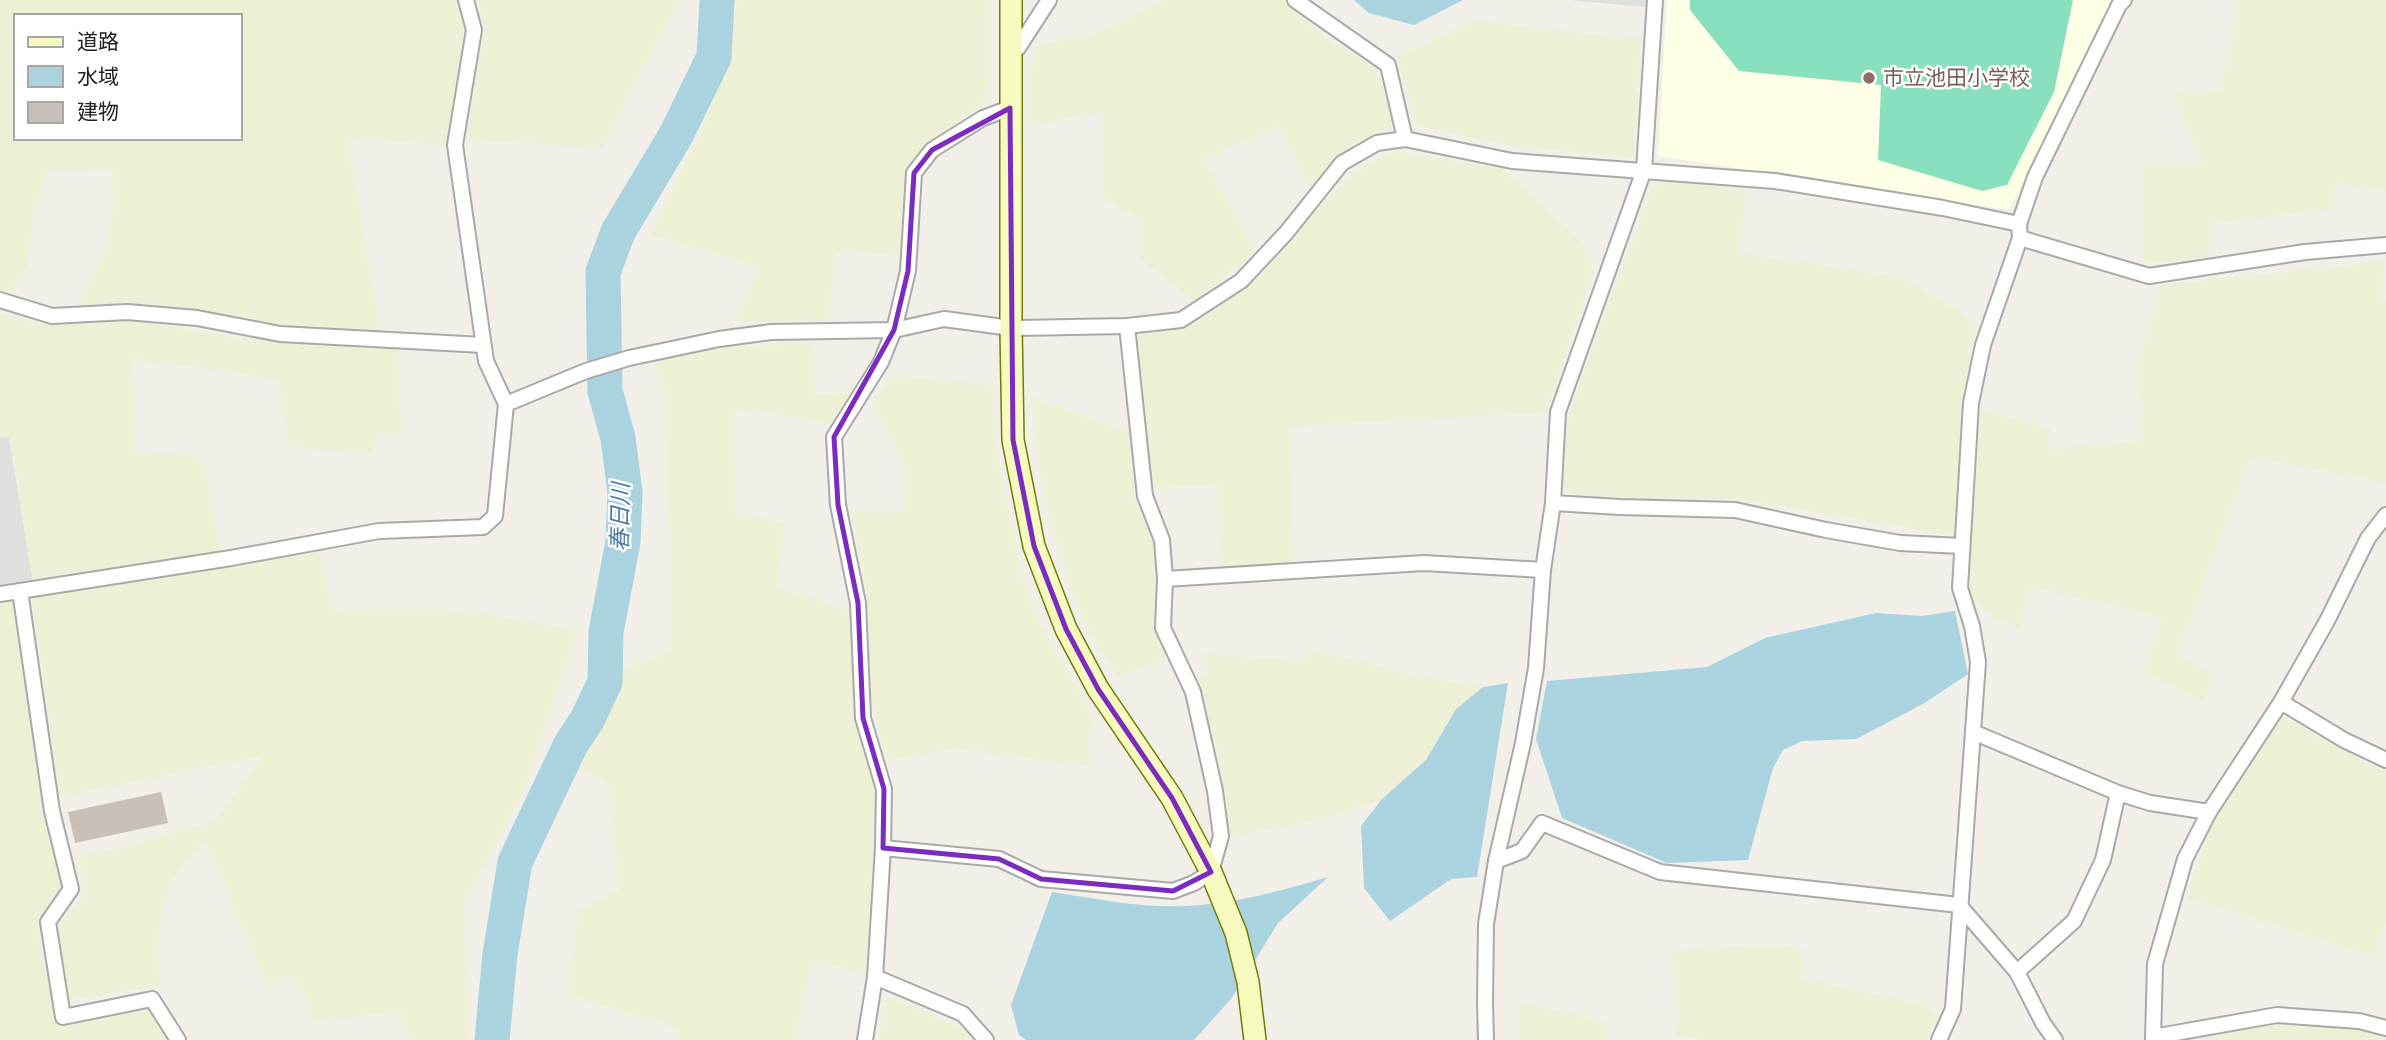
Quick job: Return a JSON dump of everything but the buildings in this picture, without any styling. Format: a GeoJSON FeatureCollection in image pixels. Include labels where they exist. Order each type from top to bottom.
{"type":"FeatureCollection","features":[{"type":"Feature","properties":{"kind":"street"},"geometry":{"type":"LineString","coordinates":[[0,594],[231,558],[379,531],[484,527],[495,516],[506,404],[486,361],[455,145],[474,30],[466,0]]}},
{"type":"Feature","properties":{"kind":"street"},"geometry":{"type":"LineString","coordinates":[[1011,0],[1013,440],[1034,546],[1066,629],[1098,689],[1172,798],[1211,872],[1236,933],[1248,982],[1255,1040]]}},
{"type":"Feature","properties":{"kind":"street"},"geometry":{"type":"LineString","coordinates":[[1012,53],[1049,0]]}},
{"type":"Feature","properties":{"kind":"street"},"geometry":{"type":"LineString","coordinates":[[1295,0],[1388,65],[1405,139]]}},
{"type":"Feature","properties":{"kind":"street"},"geometry":{"type":"LineString","coordinates":[[1486,1040],[1486,924],[1496,861],[1523,743],[1536,668],[1543,570],[1553,503],[1558,412],[1644,170],[1655,0]]}},
{"type":"Feature","properties":{"kind":"street"},"geometry":{"type":"LineString","coordinates":[[1939,1040],[1953,1009],[1978,662],[1972,626],[1960,588],[1971,404],[1983,345],[2035,177],[2119,5],[2124,0]]}},
{"type":"Feature","properties":{"kind":"street"},"geometry":{"type":"LineString","coordinates":[[865,1040],[875,977],[884,789],[863,718],[858,603],[838,505],[834,437],[881,362],[894,331],[908,271],[914,173],[932,150],[983,118],[1010,108]]}},
{"type":"Feature","properties":{"kind":"street"},"geometry":{"type":"LineString","coordinates":[[506,404],[586,371],[629,358],[719,339],[771,332],[894,331],[944,319],[1011,328],[1127,326],[1181,320],[1241,281],[1286,233],[1342,163],[1377,142],[1405,139],[1513,161],[1776,181],[1943,208],[2020,231],[2149,276],[2305,252],[2386,245]]}},
{"type":"Feature","properties":{"kind":"street"},"geometry":{"type":"LineString","coordinates":[[0,300],[52,316],[127,312],[197,318],[280,334],[483,345]]}},
{"type":"Feature","properties":{"kind":"street"},"geometry":{"type":"LineString","coordinates":[[883,848],[999,859],[1041,879],[1173,891],[1194,883],[1211,872],[1221,836],[1215,791],[1193,692],[1163,628],[1165,579],[1162,540],[1145,496],[1127,326]]}},
{"type":"Feature","properties":{"kind":"street"},"geometry":{"type":"LineString","coordinates":[[1553,503],[1620,508],[1735,510],[1900,543],[1962,546]]}},
{"type":"Feature","properties":{"kind":"street"},"geometry":{"type":"LineString","coordinates":[[2386,515],[2368,538],[2327,621],[2281,702],[2209,812],[2185,859],[2155,964],[2153,1039],[2277,1015],[2359,1021],[2386,1028]]}},
{"type":"Feature","properties":{"kind":"street"},"geometry":{"type":"LineString","coordinates":[[2368,538],[2386,532]]}},
{"type":"Feature","properties":{"kind":"street"},"geometry":{"type":"LineString","coordinates":[[1165,579],[1424,563],[1543,570]]}},
{"type":"Feature","properties":{"kind":"street"},"geometry":{"type":"LineString","coordinates":[[20,591],[52,811],[71,889],[48,922],[63,1017],[152,999],[178,1040]]}},
{"type":"Feature","properties":{"kind":"street"},"geometry":{"type":"LineString","coordinates":[[2281,702],[2344,740],[2386,760]]}},
{"type":"Feature","properties":{"kind":"street"},"geometry":{"type":"LineString","coordinates":[[1973,732],[2118,793],[2150,803],[2209,812]]}},
{"type":"Feature","properties":{"kind":"street"},"geometry":{"type":"LineString","coordinates":[[2017,972],[2074,921],[2103,860],[2118,793]]}},
{"type":"Feature","properties":{"kind":"street"},"geometry":{"type":"LineString","coordinates":[[1496,861],[1522,851],[1542,823],[1660,872],[1959,905],[2017,972],[2043,1023],[2055,1040]]}},
{"type":"Feature","properties":{"kind":"street"},"geometry":{"type":"LineString","coordinates":[[875,977],[963,1014],[986,1040]]}},
{"type":"Feature","properties":{"kind":"highlighted area"},"geometry":{"type":"Polygon","coordinates":[[[1010,108],[1013,440],[1034,546],[1066,629],[1098,689],[1172,798],[1211,872],[1173,891],[1041,879],[999,859],[883,848],[884,789],[863,718],[858,603],[838,505],[834,437],[894,330],[908,271],[914,173],[932,150],[1010,108]]]}},
{"type":"Feature","properties":{"kind":"shaded area"},"geometry":{"type":"Polygon","coordinates":[[[0,0],[460,0],[469,31],[448,146],[348,138],[381,336],[281,330],[198,314],[116,305],[79,307],[92,274],[108,247],[113,210],[112,169],[48,170],[35,209],[27,266],[10,295],[0,291],[0,0]]]}},
{"type":"Feature","properties":{"kind":"shaded area"},"geometry":{"type":"Polygon","coordinates":[[[477,0],[680,0],[602,148],[466,140],[485,29],[477,0]]]}},
{"type":"Feature","properties":{"kind":"shaded area"},"geometry":{"type":"Polygon","coordinates":[[[738,0],[990,0],[992,73],[983,104],[919,150],[905,182],[902,256],[836,251],[829,320],[735,322],[758,267],[650,235],[708,115],[738,0]]]}},
{"type":"Feature","properties":{"kind":"shaded area"},"geometry":{"type":"Polygon","coordinates":[[[1164,0],[1284,0],[1329,40],[1368,62],[1381,78],[1393,127],[1352,144],[1310,188],[1280,127],[1204,159],[1256,251],[1194,301],[1139,258],[1139,218],[1104,199],[1102,112],[1031,125],[1029,75],[1040,44],[1092,34],[1164,0]]]}},
{"type":"Feature","properties":{"kind":"shaded area"},"geometry":{"type":"Polygon","coordinates":[[[1568,0],[1647,0],[1647,7],[1568,0]]]}},
{"type":"Feature","properties":{"kind":"shaded area","name":"市立池田小学校"},"geometry":{"type":"Polygon","coordinates":[[[1667,0],[2115,0],[2009,210],[1658,156],[1667,0]]]}},
{"type":"Feature","properties":{"kind":"shaded area"},"geometry":{"type":"Polygon","coordinates":[[[2240,0],[2386,0],[2386,192],[2337,183],[2332,209],[2211,224],[2210,261],[2143,263],[2143,164],[2202,164],[2174,94],[2220,90],[2240,0]]]}},
{"type":"Feature","properties":{"kind":"shaded area"},"geometry":{"type":"Polygon","coordinates":[[[1474,21],[1641,39],[1633,158],[1512,146],[1416,126],[1397,56],[1474,21]]]}},
{"type":"Feature","properties":{"kind":"shaded area"},"geometry":{"type":"Polygon","coordinates":[[[1398,151],[1503,169],[1584,244],[1594,272],[1546,413],[1291,426],[1293,563],[1221,567],[1217,485],[1149,488],[1138,337],[1199,321],[1265,272],[1325,201],[1367,163],[1398,151]]]}},
{"type":"Feature","properties":{"kind":"shaded area"},"geometry":{"type":"Polygon","coordinates":[[[1664,180],[1747,191],[1740,253],[1903,277],[1976,322],[1963,404],[1955,536],[1736,499],[1615,498],[1568,494],[1562,486],[1569,415],[1653,187],[1664,180]]]}},
{"type":"Feature","properties":{"kind":"shaded area"},"geometry":{"type":"Polygon","coordinates":[[[2386,261],[2381,298],[2386,299],[2386,483],[2251,457],[2178,654],[2215,675],[2203,701],[2144,673],[2162,618],[2031,587],[2020,629],[1997,620],[1969,596],[1967,572],[1981,409],[2051,429],[2050,449],[2144,440],[2137,366],[2161,285],[2386,261]]]}},
{"type":"Feature","properties":{"kind":"shaded area"},"geometry":{"type":"Polygon","coordinates":[[[0,313],[40,324],[131,320],[242,338],[398,348],[401,435],[377,435],[372,453],[288,447],[278,379],[132,359],[135,452],[204,457],[220,551],[33,582],[10,438],[0,437],[0,313]]]}},
{"type":"Feature","properties":{"kind":"shaded area"},"geometry":{"type":"Polygon","coordinates":[[[812,343],[815,394],[856,392],[833,425],[733,408],[736,515],[784,522],[778,588],[849,609],[855,716],[877,797],[865,973],[813,961],[796,1040],[678,1040],[678,1028],[567,995],[578,911],[619,890],[608,784],[577,769],[625,667],[670,652],[667,397],[654,362],[709,347],[812,343]]]}},
{"type":"Feature","properties":{"kind":"shaded area"},"geometry":{"type":"Polygon","coordinates":[[[890,375],[993,385],[996,446],[1022,578],[1042,626],[1093,717],[1088,766],[955,749],[886,761],[871,701],[867,595],[850,512],[905,512],[904,465],[874,403],[890,375]]]}},
{"type":"Feature","properties":{"kind":"shaded area"},"geometry":{"type":"Polygon","coordinates":[[[1031,397],[1130,431],[1135,499],[1153,540],[1157,621],[1167,660],[1117,677],[1081,616],[1043,496],[1031,397]]]}},
{"type":"Feature","properties":{"kind":"shaded area"},"geometry":{"type":"Polygon","coordinates":[[[0,437],[9,438],[33,582],[0,585],[0,437]]]}},
{"type":"Feature","properties":{"kind":"shaded area"},"geometry":{"type":"Polygon","coordinates":[[[320,551],[332,609],[444,608],[577,629],[526,788],[464,906],[470,1003],[468,1040],[409,1040],[399,1011],[315,1022],[294,976],[267,987],[205,841],[173,878],[162,913],[157,952],[161,986],[68,1000],[59,937],[60,922],[82,899],[83,878],[77,858],[216,821],[262,756],[60,797],[32,597],[320,551]]]}},
{"type":"Feature","properties":{"kind":"shaded area"},"geometry":{"type":"Polygon","coordinates":[[[15,596],[49,831],[64,886],[37,927],[56,1022],[149,1008],[170,1040],[0,1040],[0,598],[15,596]]]}},
{"type":"Feature","properties":{"kind":"shaded area"},"geometry":{"type":"Polygon","coordinates":[[[1310,648],[1422,677],[1483,687],[1456,709],[1426,760],[1382,799],[1329,818],[1228,837],[1218,750],[1192,679],[1208,672],[1203,654],[1305,660],[1310,648]]]}},
{"type":"Feature","properties":{"kind":"shaded area"},"geometry":{"type":"Polygon","coordinates":[[[2282,716],[2377,769],[2386,771],[2386,925],[2374,957],[2186,898],[2214,818],[2282,716]]]}},
{"type":"Feature","properties":{"kind":"shaded area"},"geometry":{"type":"Polygon","coordinates":[[[1748,945],[1784,945],[1804,950],[1802,978],[1926,1005],[1937,1016],[1928,1040],[1700,1040],[1675,1035],[1679,1001],[1670,952],[1748,945]]]}},
{"type":"Feature","properties":{"kind":"shaded area"},"geometry":{"type":"Polygon","coordinates":[[[886,995],[964,1029],[973,1040],[879,1040],[886,995]]]}},
{"type":"Feature","properties":{"kind":"shaded area"},"geometry":{"type":"Polygon","coordinates":[[[1517,999],[1608,1024],[1604,1040],[1517,1040],[1517,999]]]}},
{"type":"Feature","properties":{"kind":"shaded area"},"geometry":{"type":"Polygon","coordinates":[[[2292,1024],[2356,1028],[2386,1036],[2386,1040],[2196,1040],[2256,1027],[2292,1024]]]}},
{"type":"Feature","properties":{"kind":"green space"},"geometry":{"type":"Polygon","coordinates":[[[1690,0],[2073,0],[2054,92],[2007,185],[1982,191],[1878,160],[1881,85],[1739,71],[1690,10],[1690,0]]]}},
{"type":"Feature","properties":{"kind":"water"},"geometry":{"type":"Polygon","coordinates":[[[1354,0],[1463,0],[1414,25],[1369,13],[1354,0]]]}},
{"type":"Feature","properties":{"kind":"water"},"geometry":{"type":"Polygon","coordinates":[[[1955,611],[1968,674],[1923,704],[1856,739],[1802,741],[1783,750],[1773,768],[1748,860],[1667,863],[1562,818],[1536,739],[1547,681],[1707,667],[1765,638],[1876,613],[1922,616],[1955,611]]]}},
{"type":"Feature","properties":{"kind":"water"},"geometry":{"type":"Polygon","coordinates":[[[1508,683],[1477,877],[1451,879],[1390,921],[1364,888],[1361,826],[1382,799],[1426,760],[1456,709],[1483,687],[1508,683]]]}},
{"type":"Feature","properties":{"kind":"water"},"geometry":{"type":"Polygon","coordinates":[[[1328,877],[1278,923],[1231,999],[1194,1040],[1026,1040],[1019,1035],[1011,1005],[1052,892],[1132,904],[1202,905],[1245,899],[1328,877]]]}},
{"type":"Feature","properties":{"kind":"waterway","name":"春日川"},"geometry":{"type":"LineString","coordinates":[[492,1040],[500,954],[515,862],[570,746],[588,718],[605,682],[606,632],[623,542],[625,492],[618,438],[605,391],[603,272],[618,232],[676,135],[714,57],[717,0]]}},
{"type":"Feature","properties":{"kind":"place","name":"市立池田小学校"},"geometry":{"type":"Point","coordinates":[1869,78]}}]}
